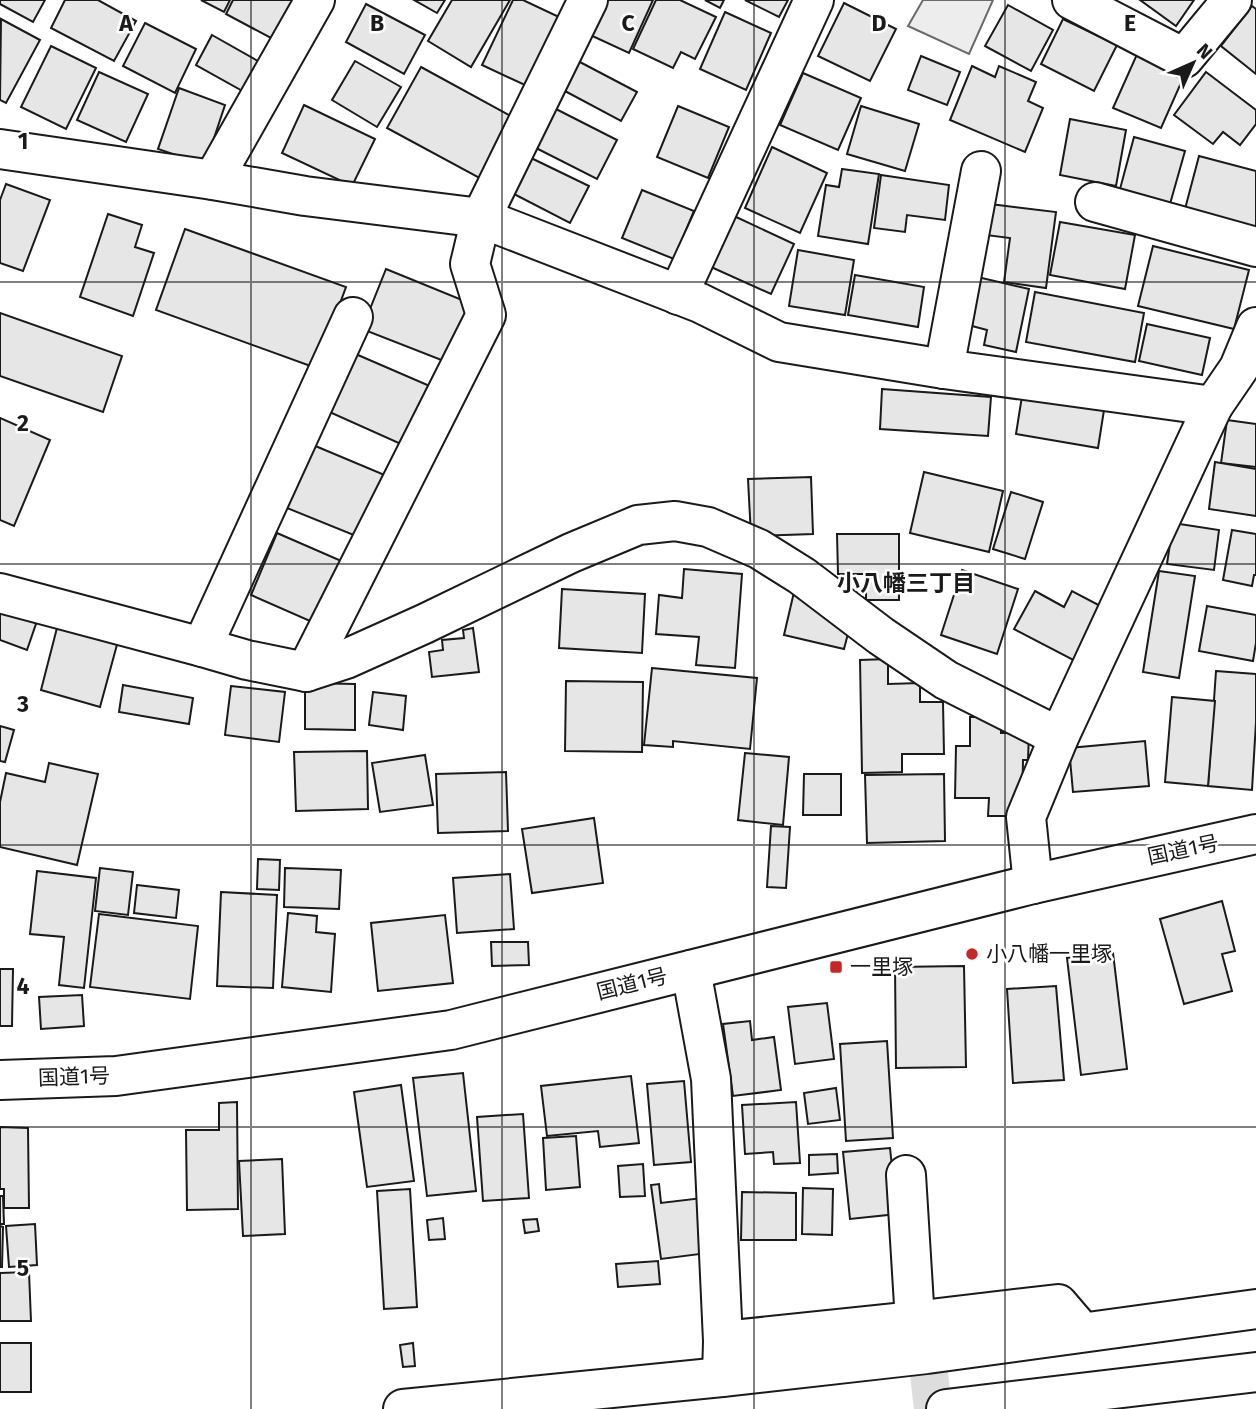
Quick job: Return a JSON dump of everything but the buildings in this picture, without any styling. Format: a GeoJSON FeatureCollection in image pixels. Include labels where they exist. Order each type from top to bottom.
{"type":"FeatureCollection","features":[{"type":"Feature","properties":{"kind":"main road"},"geometry":{"type":"LineString","coordinates":[[213,180],[315,0]]}},
{"type":"Feature","properties":{"kind":"main road"},"geometry":{"type":"LineString","coordinates":[[306,673],[485,315],[470,264],[481,218],[588,0]]}},
{"type":"Feature","properties":{"kind":"main road"},"geometry":{"type":"LineString","coordinates":[[678,295],[814,0]]}},
{"type":"Feature","properties":{"kind":"main road"},"geometry":{"type":"LineString","coordinates":[[1072,0],[1184,58],[1232,0]]}},
{"type":"Feature","properties":{"kind":"main road"},"geometry":{"type":"LineString","coordinates":[[0,149],[305,196],[481,218],[700,303],[779,342],[944,369],[1213,406]]}},
{"type":"Feature","properties":{"kind":"main road"},"geometry":{"type":"LineString","coordinates":[[944,369],[981,171]]}},
{"type":"Feature","properties":{"kind":"main road"},"geometry":{"type":"LineString","coordinates":[[1095,202],[1256,247]]}},
{"type":"Feature","properties":{"kind":"main road"},"geometry":{"type":"LineString","coordinates":[[202,647],[353,317]]}},
{"type":"Feature","properties":{"kind":"main road"},"geometry":{"type":"LineString","coordinates":[[1034,884],[1026,817],[1059,737],[1213,406],[1247,368],[1256,327]]}},
{"type":"Feature","properties":{"kind":"main road"},"geometry":{"type":"LineString","coordinates":[[0,593],[247,660],[306,673],[346,659],[593,543],[639,525],[675,521],[708,527],[759,549],[802,576],[881,636],[946,680],[1059,737]]}},
{"type":"Feature","properties":{"kind":"main road","name":"国道1号"},"geometry":{"type":"LineString","coordinates":[[0,1080],[116,1076],[451,1030],[1034,884],[1256,834]]}},
{"type":"Feature","properties":{"kind":"main road"},"geometry":{"type":"LineString","coordinates":[[691,970],[711,1079],[723,1359]]}},
{"type":"Feature","properties":{"kind":"main road"},"geometry":{"type":"LineString","coordinates":[[906,1175],[924,1350]]}},
{"type":"Feature","properties":{"kind":"main road"},"geometry":{"type":"LineString","coordinates":[[403,1409],[723,1359],[924,1350],[1256,1309]]}},
{"type":"Feature","properties":{"kind":"main road"},"geometry":{"type":"LineString","coordinates":[[946,1409],[1256,1372]]}},
{"type":"Feature","properties":{"kind":"shaded area"},"geometry":{"type":"Polygon","coordinates":[[[923,0],[993,0],[969,54],[908,26],[923,0]]]}},
{"type":"Feature","properties":{"kind":"tunnel"},"geometry":{"type":"LineString","coordinates":[[929,1374],[933,1409]]}},
{"type":"Feature","properties":{"kind":"place","name":"小八幡一里塚"},"geometry":{"type":"Point","coordinates":[972,954]}},
{"type":"Feature","properties":{"kind":"place","name":"一里塚"},"geometry":{"type":"Point","coordinates":[836,967]}},
{"type":"Feature","properties":{"kind":"district","name":"小八幡三丁目"},"geometry":{"type":"Point","coordinates":[906,583]}}]}
